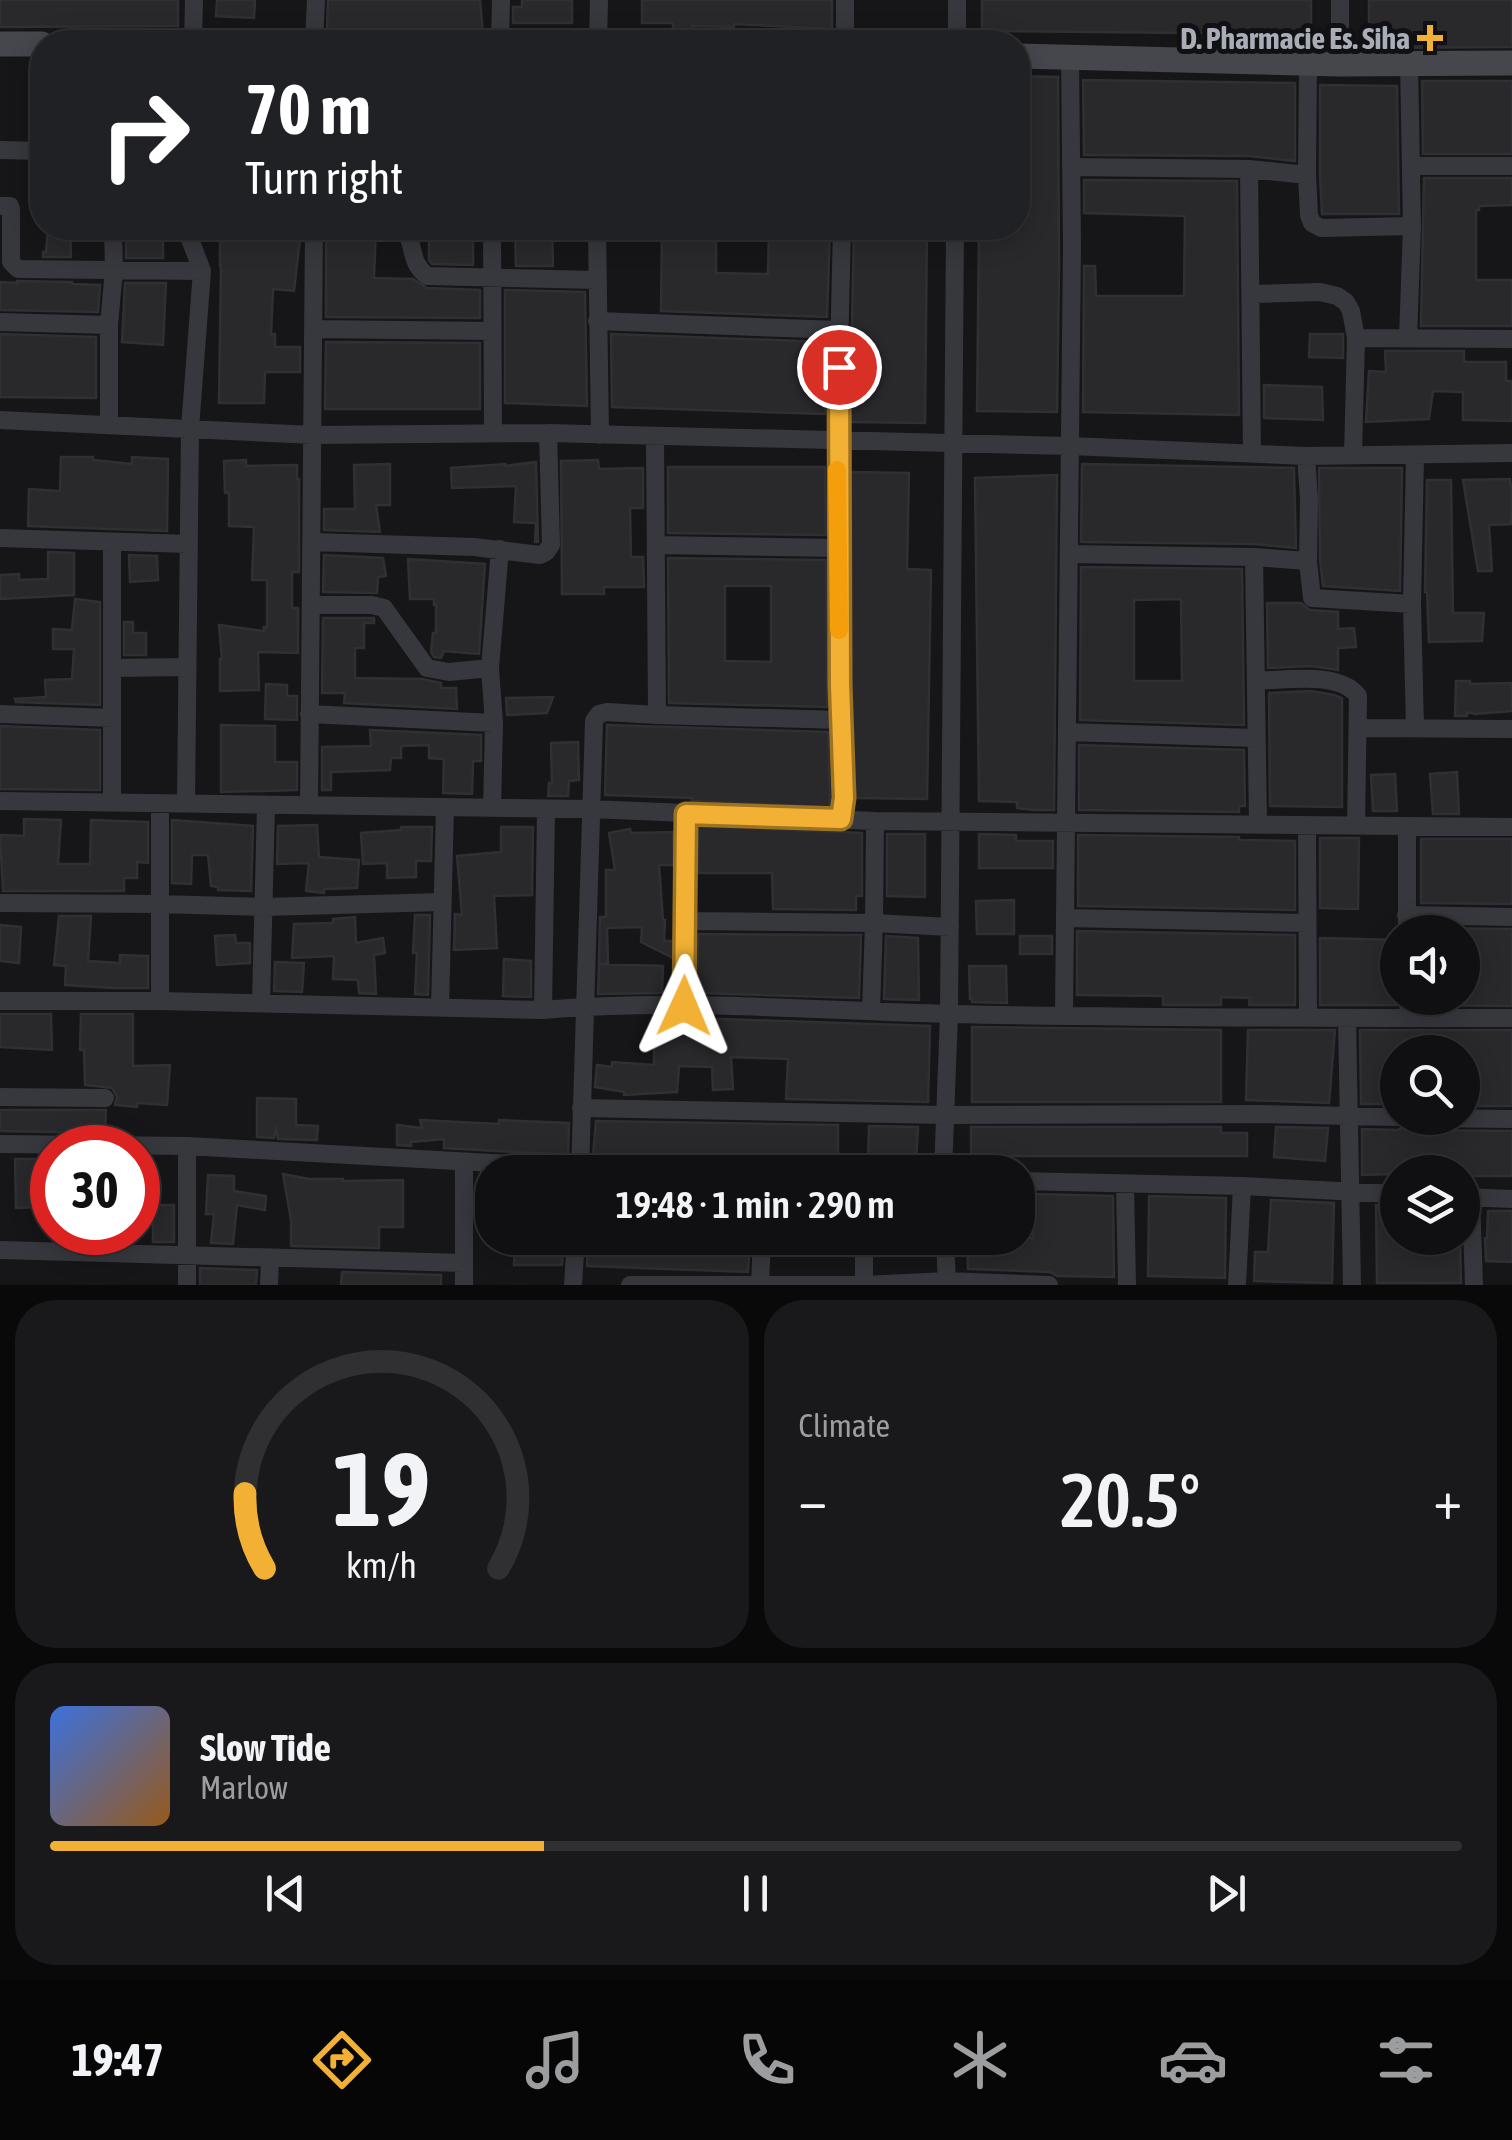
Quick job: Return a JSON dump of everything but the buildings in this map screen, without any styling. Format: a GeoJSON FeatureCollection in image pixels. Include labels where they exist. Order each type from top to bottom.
{"type":"FeatureCollection","features":[{"type":"Feature","properties":{"kind":"street"},"geometry":{"type":"LineString","coordinates":[[193,30],[194,0]]}},
{"type":"Feature","properties":{"kind":"street"},"geometry":{"type":"LineString","coordinates":[[315,30],[316,0]]}},
{"type":"Feature","properties":{"kind":"street"},"geometry":{"type":"LineString","coordinates":[[500,0],[500,30]]}},
{"type":"Feature","properties":{"kind":"street"},"geometry":{"type":"LineString","coordinates":[[598,30],[599,0]]}},
{"type":"Feature","properties":{"kind":"street"},"geometry":{"type":"LineString","coordinates":[[846,0],[846,30]]}},
{"type":"Feature","properties":{"kind":"street"},"geometry":{"type":"LineString","coordinates":[[956,30],[957,0]]}},
{"type":"Feature","properties":{"kind":"street"},"geometry":{"type":"LineString","coordinates":[[1340,0],[1340,64]]}},
{"type":"Feature","properties":{"kind":"street"},"geometry":{"type":"LineString","coordinates":[[0,44],[30,44]]}},
{"type":"Feature","properties":{"kind":"street"},"geometry":{"type":"LineString","coordinates":[[1030,56],[1308,64],[1512,63]]}},
{"type":"Feature","properties":{"kind":"street"},"geometry":{"type":"LineString","coordinates":[[1064,1015],[1070,58]]}},
{"type":"Feature","properties":{"kind":"street"},"geometry":{"type":"LineString","coordinates":[[1408,338],[1412,226],[1409,62]]}},
{"type":"Feature","properties":{"kind":"street"},"geometry":{"type":"LineString","coordinates":[[1308,64],[1307,175],[1312,223],[1321,228],[1412,226]]}},
{"type":"Feature","properties":{"kind":"street"},"geometry":{"type":"LineString","coordinates":[[0,150],[30,151]]}},
{"type":"Feature","properties":{"kind":"street"},"geometry":{"type":"LineString","coordinates":[[1072,166],[1248,168],[1307,175]]}},
{"type":"Feature","properties":{"kind":"street"},"geometry":{"type":"LineString","coordinates":[[1411,166],[1512,166]]}},
{"type":"Feature","properties":{"kind":"street"},"geometry":{"type":"LineString","coordinates":[[1248,168],[1252,454]]}},
{"type":"Feature","properties":{"kind":"street"},"geometry":{"type":"LineString","coordinates":[[0,206],[11,209],[14,268],[202,271]]}},
{"type":"Feature","properties":{"kind":"street"},"geometry":{"type":"LineString","coordinates":[[109,424],[113,240]]}},
{"type":"Feature","properties":{"kind":"street"},"geometry":{"type":"LineString","coordinates":[[186,803],[190,428],[202,271],[190,240]]}},
{"type":"Feature","properties":{"kind":"street"},"geometry":{"type":"LineString","coordinates":[[308,805],[314,240]]}},
{"type":"Feature","properties":{"kind":"street"},"geometry":{"type":"LineString","coordinates":[[410,240],[416,268],[427,276],[597,280]]}},
{"type":"Feature","properties":{"kind":"street"},"geometry":{"type":"LineString","coordinates":[[492,240],[492,433]]}},
{"type":"Feature","properties":{"kind":"street"},"geometry":{"type":"LineString","coordinates":[[597,240],[600,435]]}},
{"type":"Feature","properties":{"kind":"street"},"geometry":{"type":"LineString","coordinates":[[841,819],[844,798],[837,442],[842,240]]}},
{"type":"Feature","properties":{"kind":"street"},"geometry":{"type":"LineString","coordinates":[[944,1155],[950,927],[954,240]]}},
{"type":"Feature","properties":{"kind":"street"},"geometry":{"type":"LineString","coordinates":[[1251,294],[1320,292],[1336,296],[1352,311],[1356,338],[1354,455]]}},
{"type":"Feature","properties":{"kind":"street"},"geometry":{"type":"LineString","coordinates":[[598,321],[839,330]]}},
{"type":"Feature","properties":{"kind":"street"},"geometry":{"type":"LineString","coordinates":[[0,322],[109,326]]}},
{"type":"Feature","properties":{"kind":"street"},"geometry":{"type":"LineString","coordinates":[[313,329],[492,331]]}},
{"type":"Feature","properties":{"kind":"street"},"geometry":{"type":"LineString","coordinates":[[1356,338],[1512,339]]}},
{"type":"Feature","properties":{"kind":"street"},"geometry":{"type":"LineString","coordinates":[[0,420],[313,434],[548,433],[1306,456],[1512,454]]}},
{"type":"Feature","properties":{"kind":"street"},"geometry":{"type":"LineString","coordinates":[[312,542],[500,549],[540,555],[551,544],[548,433]]}},
{"type":"Feature","properties":{"kind":"street"},"geometry":{"type":"LineString","coordinates":[[656,436],[657,716]]}},
{"type":"Feature","properties":{"kind":"street"},"geometry":{"type":"LineString","coordinates":[[1415,454],[1415,728]]}},
{"type":"Feature","properties":{"kind":"street"},"geometry":{"type":"LineString","coordinates":[[1306,456],[1312,598],[1412,604]]}},
{"type":"Feature","properties":{"kind":"street"},"geometry":{"type":"LineString","coordinates":[[0,538],[188,544]]}},
{"type":"Feature","properties":{"kind":"street"},"geometry":{"type":"LineString","coordinates":[[112,542],[112,802]]}},
{"type":"Feature","properties":{"kind":"street"},"geometry":{"type":"LineString","coordinates":[[656,545],[838,548]]}},
{"type":"Feature","properties":{"kind":"street"},"geometry":{"type":"LineString","coordinates":[[492,808],[494,723],[490,668],[500,549]]}},
{"type":"Feature","properties":{"kind":"street"},"geometry":{"type":"LineString","coordinates":[[1069,554],[1308,561]]}},
{"type":"Feature","properties":{"kind":"street"},"geometry":{"type":"LineString","coordinates":[[1254,557],[1258,825]]}},
{"type":"Feature","properties":{"kind":"street"},"geometry":{"type":"LineString","coordinates":[[311,605],[384,608],[428,668],[449,672],[490,668]]}},
{"type":"Feature","properties":{"kind":"street"},"geometry":{"type":"LineString","coordinates":[[112,668],[186,666]]}},
{"type":"Feature","properties":{"kind":"street"},"geometry":{"type":"LineString","coordinates":[[1256,681],[1318,680],[1346,685],[1358,696],[1356,826]]}},
{"type":"Feature","properties":{"kind":"street"},"geometry":{"type":"LineString","coordinates":[[580,1155],[594,720],[607,712],[840,720]]}},
{"type":"Feature","properties":{"kind":"street"},"geometry":{"type":"LineString","coordinates":[[0,714],[112,718]]}},
{"type":"Feature","properties":{"kind":"street"},"geometry":{"type":"LineString","coordinates":[[310,714],[494,723]]}},
{"type":"Feature","properties":{"kind":"street"},"geometry":{"type":"LineString","coordinates":[[1358,728],[1512,729]]}},
{"type":"Feature","properties":{"kind":"street"},"geometry":{"type":"LineString","coordinates":[[1067,732],[1255,738]]}},
{"type":"Feature","properties":{"kind":"street"},"geometry":{"type":"LineString","coordinates":[[0,800],[590,810],[874,821],[1512,828]]}},
{"type":"Feature","properties":{"kind":"street"},"geometry":{"type":"LineString","coordinates":[[160,803],[160,1001]]}},
{"type":"Feature","properties":{"kind":"street"},"geometry":{"type":"LineString","coordinates":[[261,1003],[266,805]]}},
{"type":"Feature","properties":{"kind":"street"},"geometry":{"type":"LineString","coordinates":[[440,1008],[445,808]]}},
{"type":"Feature","properties":{"kind":"street"},"geometry":{"type":"LineString","coordinates":[[543,1010],[546,809]]}},
{"type":"Feature","properties":{"kind":"street"},"geometry":{"type":"LineString","coordinates":[[684,1006],[686,814]]}},
{"type":"Feature","properties":{"kind":"street"},"geometry":{"type":"LineString","coordinates":[[871,1010],[874,821]]}},
{"type":"Feature","properties":{"kind":"street"},"geometry":{"type":"LineString","coordinates":[[1307,826],[1308,1017]]}},
{"type":"Feature","properties":{"kind":"street"},"geometry":{"type":"LineString","coordinates":[[1407,827],[1407,915]]}},
{"type":"Feature","properties":{"kind":"street"},"geometry":{"type":"LineString","coordinates":[[0,903],[264,907],[442,902]]}},
{"type":"Feature","properties":{"kind":"street"},"geometry":{"type":"LineString","coordinates":[[1480,919],[1512,917]]}},
{"type":"Feature","properties":{"kind":"street"},"geometry":{"type":"LineString","coordinates":[[1065,918],[1307,923]]}},
{"type":"Feature","properties":{"kind":"street"},"geometry":{"type":"LineString","coordinates":[[685,922],[950,927]]}},
{"type":"Feature","properties":{"kind":"street"},"geometry":{"type":"LineString","coordinates":[[0,1000],[543,1010],[684,1006],[949,1014],[1512,1018]]}},
{"type":"Feature","properties":{"kind":"street"},"geometry":{"type":"LineString","coordinates":[[1347,1018],[1352,1285]]}},
{"type":"Feature","properties":{"kind":"street"},"geometry":{"type":"LineString","coordinates":[[0,1096],[105,1098]]}},
{"type":"Feature","properties":{"kind":"street"},"geometry":{"type":"LineString","coordinates":[[582,1108],[946,1115],[1380,1117]]}},
{"type":"Feature","properties":{"kind":"street"},"geometry":{"type":"LineString","coordinates":[[1480,1119],[1512,1119]]}},
{"type":"Feature","properties":{"kind":"street"},"geometry":{"type":"LineString","coordinates":[[0,1144],[187,1146],[475,1163]]}},
{"type":"Feature","properties":{"kind":"street"},"geometry":{"type":"LineString","coordinates":[[187,1146],[187,1285]]}},
{"type":"Feature","properties":{"kind":"street"},"geometry":{"type":"LineString","coordinates":[[464,1162],[464,1285]]}},
{"type":"Feature","properties":{"kind":"street"},"geometry":{"type":"LineString","coordinates":[[1035,1182],[1380,1193]]}},
{"type":"Feature","properties":{"kind":"street"},"geometry":{"type":"LineString","coordinates":[[1125,1185],[1127,1285]]}},
{"type":"Feature","properties":{"kind":"street"},"geometry":{"type":"LineString","coordinates":[[1237,1285],[1242,1186]]}},
{"type":"Feature","properties":{"kind":"street"},"geometry":{"type":"LineString","coordinates":[[1480,1198],[1512,1199]]}},
{"type":"Feature","properties":{"kind":"street"},"geometry":{"type":"LineString","coordinates":[[0,1250],[464,1263]]}},
{"type":"Feature","properties":{"kind":"street"},"geometry":{"type":"LineString","coordinates":[[573,1285],[575,1255]]}},
{"type":"Feature","properties":{"kind":"street"},"geometry":{"type":"LineString","coordinates":[[760,1284],[761,1255]]}},
{"type":"Feature","properties":{"kind":"street"},"geometry":{"type":"LineString","coordinates":[[864,1255],[864,1285]]}},
{"type":"Feature","properties":{"kind":"street"},"geometry":{"type":"LineString","coordinates":[[946,1255],[947,1283]]}},
{"type":"Feature","properties":{"kind":"street"},"geometry":{"type":"LineString","coordinates":[[1472,1255],[1474,1285]]}},
{"type":"Feature","properties":{"kind":"street"},"geometry":{"type":"LineString","coordinates":[[268,1285],[270,1258]]}},
{"type":"Feature","properties":{"kind":"street"},"geometry":{"type":"LineString","coordinates":[[630,1285],[1050,1285]]}},
{"type":"Feature","properties":{"kind":"slow traffic"},"geometry":{"type":"LineString","coordinates":[[837,470],[839,630]]}},
{"type":"Feature","properties":{"kind":"place","name":"D. Pharmacie Es. Siha"},"geometry":{"type":"Point","coordinates":[1430,38]}},
{"type":"Feature","properties":{"kind":"route"},"geometry":{"type":"LineString","coordinates":[[684,1006],[686,814],[841,819],[844,798],[840,720],[839,367]]}}]}
